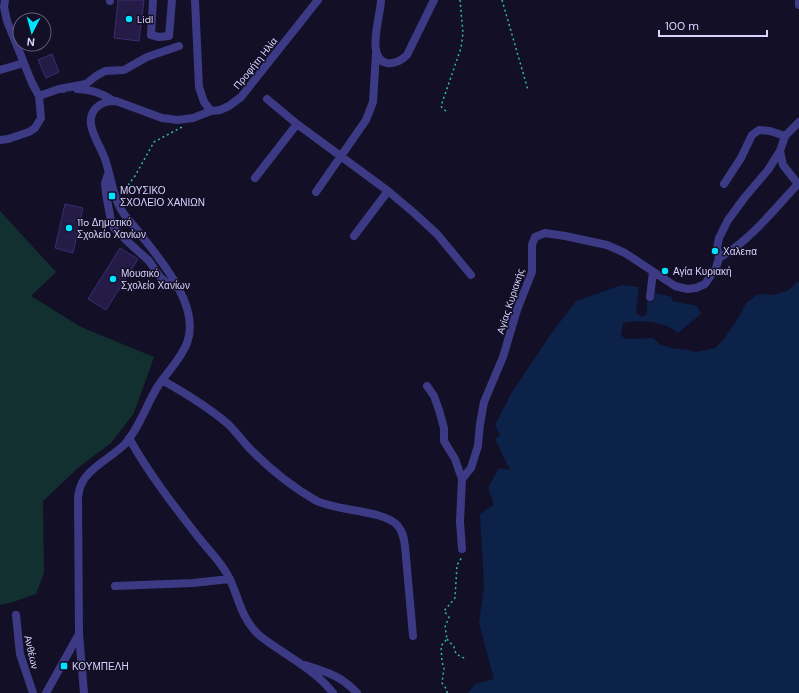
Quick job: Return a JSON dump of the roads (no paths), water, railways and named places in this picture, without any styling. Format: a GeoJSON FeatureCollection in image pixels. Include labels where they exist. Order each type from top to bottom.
{"type":"FeatureCollection","features":[{"type":"Feature","properties":{"kind":"street"},"geometry":{"type":"LineString","coordinates":[[0,140],[22,134],[35,128],[41,118],[39,96],[2,14],[5,0]]}},
{"type":"Feature","properties":{"kind":"street"},"geometry":{"type":"LineString","coordinates":[[153,0],[151,35],[159,37],[169,36],[172,0]]}},
{"type":"Feature","properties":{"kind":"street"},"geometry":{"type":"LineString","coordinates":[[195,0],[199,87],[204,102],[211,111]]}},
{"type":"Feature","properties":{"kind":"street","name":"Προφήτη Ηλία"},"geometry":{"type":"LineString","coordinates":[[59,89],[92,90],[103,94],[116,102],[170,120],[193,118],[229,106],[241,97],[318,0]]}},
{"type":"Feature","properties":{"kind":"street"},"geometry":{"type":"LineString","coordinates":[[316,192],[358,132],[370,112],[373,102],[376,53],[375,45],[381,0]]}},
{"type":"Feature","properties":{"kind":"street"},"geometry":{"type":"LineString","coordinates":[[376,53],[383,62],[395,63],[407,56],[434,0]]}},
{"type":"Feature","properties":{"kind":"street"},"geometry":{"type":"LineString","coordinates":[[799,0],[799,5]]}},
{"type":"Feature","properties":{"kind":"street"},"geometry":{"type":"LineString","coordinates":[[39,96],[59,89],[86,84],[105,71],[124,70],[147,57],[179,46]]}},
{"type":"Feature","properties":{"kind":"street"},"geometry":{"type":"LineString","coordinates":[[0,70],[24,63]]}},
{"type":"Feature","properties":{"kind":"street"},"geometry":{"type":"LineString","coordinates":[[267,98],[297,124],[388,191],[437,234],[471,275]]}},
{"type":"Feature","properties":{"kind":"street"},"geometry":{"type":"LineString","coordinates":[[84,693],[79,634],[78,497],[80,486],[89,474],[117,451],[129,438],[139,423],[148,403],[162,380],[184,351],[189,336],[189,320],[179,288],[167,268],[127,219],[116,201],[106,160],[91,125],[94,109],[101,103],[108,101],[116,102]]}},
{"type":"Feature","properties":{"kind":"street","name":"Αγίας Κυριακής"},"geometry":{"type":"LineString","coordinates":[[462,478],[471,468],[478,446],[484,402],[503,357],[517,310],[532,272],[532,245],[535,237],[545,233],[607,245],[625,252],[675,286],[687,289],[696,288],[705,284],[716,268],[719,258],[719,238],[728,220],[768,170],[780,151],[785,136],[799,122]]}},
{"type":"Feature","properties":{"kind":"street"},"geometry":{"type":"LineString","coordinates":[[255,178],[297,124]]}},
{"type":"Feature","properties":{"kind":"street"},"geometry":{"type":"LineString","coordinates":[[724,184],[741,158],[752,134],[759,130],[770,131],[785,136]]}},
{"type":"Feature","properties":{"kind":"street"},"geometry":{"type":"LineString","coordinates":[[719,258],[732,250],[749,236],[798,184],[783,166],[780,151]]}},
{"type":"Feature","properties":{"kind":"street"},"geometry":{"type":"LineString","coordinates":[[108,173],[105,183],[106,194],[111,221],[114,228],[149,261],[160,277],[168,284],[179,288]]}},
{"type":"Feature","properties":{"kind":"street"},"geometry":{"type":"LineString","coordinates":[[354,236],[388,191]]}},
{"type":"Feature","properties":{"kind":"street"},"geometry":{"type":"LineString","coordinates":[[650,297],[653,272]]}},
{"type":"Feature","properties":{"kind":"street"},"geometry":{"type":"LineString","coordinates":[[162,380],[184,392],[218,416],[272,469],[309,496],[331,507],[368,513],[386,518],[398,526],[402,533],[405,546],[413,636]]}},
{"type":"Feature","properties":{"kind":"street"},"geometry":{"type":"LineString","coordinates":[[427,386],[434,396],[439,410],[444,428],[444,441],[455,459],[462,478],[460,522],[462,549]]}},
{"type":"Feature","properties":{"kind":"street"},"geometry":{"type":"LineString","coordinates":[[129,438],[137,453],[158,484],[199,539],[223,567],[230,579],[241,610],[251,627],[263,638],[318,677],[333,693]]}},
{"type":"Feature","properties":{"kind":"street"},"geometry":{"type":"LineString","coordinates":[[115,586],[193,583],[230,579]]}},
{"type":"Feature","properties":{"kind":"street","name":"Ανθέων"},"geometry":{"type":"LineString","coordinates":[[16,615],[20,654],[33,693]]}},
{"type":"Feature","properties":{"kind":"street"},"geometry":{"type":"LineString","coordinates":[[46,693],[79,634]]}},
{"type":"Feature","properties":{"kind":"street"},"geometry":{"type":"LineString","coordinates":[[297,663],[332,674],[347,682],[357,693]]}},
{"type":"Feature","properties":{"kind":"water"},"geometry":{"type":"Polygon","coordinates":[[[797,282],[799,282],[799,693],[468,693],[475,684],[494,679],[479,623],[484,586],[480,514],[494,505],[488,488],[499,468],[510,470],[495,439],[500,435],[495,425],[512,392],[551,334],[576,301],[622,285],[639,287],[636,313],[640,316],[647,314],[647,301],[653,302],[655,293],[672,297],[672,301],[697,306],[701,314],[678,333],[670,327],[660,324],[633,321],[623,323],[621,336],[627,339],[653,338],[661,345],[695,352],[715,348],[724,339],[739,317],[746,303],[758,294],[774,295],[789,290],[797,282]]]}},
{"type":"Feature","properties":{"kind":"place","name":"Lidl"},"geometry":{"type":"Point","coordinates":[129,19]}},
{"type":"Feature","properties":{"kind":"place","name":"ΜΟΥΣΙΚΟ ΣΧΟΛΕΙΟ ΧΑΝΙΩΝ"},"geometry":{"type":"Point","coordinates":[112,196]}},
{"type":"Feature","properties":{"kind":"place","name":"11o Δημοτικό Σχολείο Χανίων"},"geometry":{"type":"Point","coordinates":[69,228]}},
{"type":"Feature","properties":{"kind":"place","name":"Χαλεπα"},"geometry":{"type":"Point","coordinates":[715,251]}},
{"type":"Feature","properties":{"kind":"place","name":"Αγία Κυριακή"},"geometry":{"type":"Point","coordinates":[665,271]}},
{"type":"Feature","properties":{"kind":"place","name":"Μουσικό Σχολείο Χανίων"},"geometry":{"type":"Point","coordinates":[113,279]}},
{"type":"Feature","properties":{"kind":"place","name":"ΚΟΥΜΠΕΛΗ"},"geometry":{"type":"Point","coordinates":[64,666]}}]}
